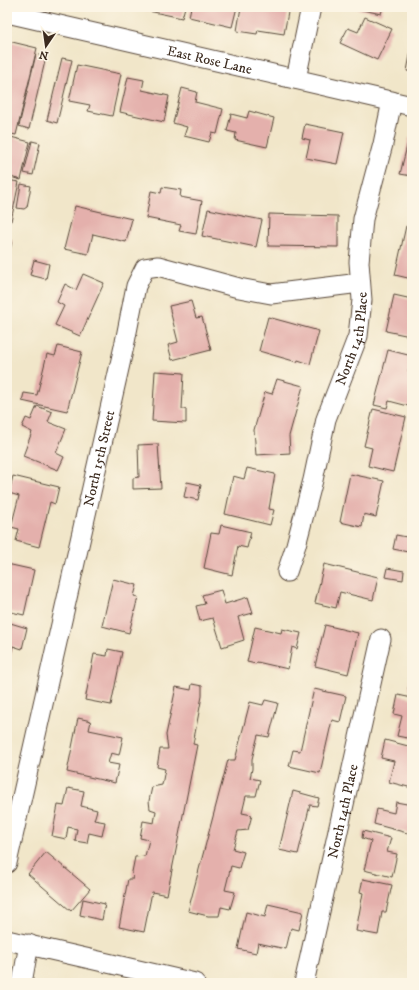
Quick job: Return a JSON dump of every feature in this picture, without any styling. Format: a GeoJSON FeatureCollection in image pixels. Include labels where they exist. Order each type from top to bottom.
{"type":"FeatureCollection","features":[{"type":"Feature","properties":{"kind":"street"},"geometry":{"type":"LineString","coordinates":[[296,79],[311,7]]}},
{"type":"Feature","properties":{"kind":"street","name":"East Rose Lane"},"geometry":{"type":"LineString","coordinates":[[7,13],[412,106]]}},
{"type":"Feature","properties":{"kind":"street","name":"North 14th Place"},"geometry":{"type":"LineString","coordinates":[[287,572],[296,545],[313,480],[326,419],[358,336],[362,300],[359,262],[362,219],[383,144],[392,101]]}},
{"type":"Feature","properties":{"kind":"street","name":"North 15th Street"},"geometry":{"type":"LineString","coordinates":[[7,864],[123,350],[136,286],[145,268],[158,266],[239,288],[271,294],[360,283]]}},
{"type":"Feature","properties":{"kind":"street","name":"North 14th Place"},"geometry":{"type":"LineString","coordinates":[[304,983],[381,639]]}},
{"type":"Feature","properties":{"kind":"street"},"geometry":{"type":"LineString","coordinates":[[7,940],[29,944],[134,976],[195,983]]}},
{"type":"Feature","properties":{"kind":"street"},"geometry":{"type":"LineString","coordinates":[[22,983],[29,944]]}},
{"type":"Feature","properties":{"kind":"building"},"geometry":{"type":"Polygon","coordinates":[[[140,7],[185,7],[182,18],[139,9],[140,7]]]}},
{"type":"Feature","properties":{"kind":"building"},"geometry":{"type":"Polygon","coordinates":[[[191,7],[237,7],[232,27],[189,17],[191,7]]]}},
{"type":"Feature","properties":{"kind":"building"},"geometry":{"type":"Polygon","coordinates":[[[241,7],[289,7],[284,34],[258,30],[257,34],[237,31],[241,7]]]}},
{"type":"Feature","properties":{"kind":"building"},"geometry":{"type":"Polygon","coordinates":[[[349,7],[383,7],[381,14],[349,7]]]}},
{"type":"Feature","properties":{"kind":"building"},"geometry":{"type":"Polygon","coordinates":[[[365,17],[392,29],[377,60],[340,43],[348,28],[358,32],[365,17]]]}},
{"type":"Feature","properties":{"kind":"building"},"geometry":{"type":"Polygon","coordinates":[[[8,41],[37,48],[16,135],[7,133],[8,41]]]}},
{"type":"Feature","properties":{"kind":"building"},"geometry":{"type":"Polygon","coordinates":[[[412,50],[412,72],[407,71],[412,50]]]}},
{"type":"Feature","properties":{"kind":"building"},"geometry":{"type":"Polygon","coordinates":[[[36,54],[46,57],[29,129],[19,126],[36,54]]]}},
{"type":"Feature","properties":{"kind":"building"},"geometry":{"type":"Polygon","coordinates":[[[62,58],[72,60],[57,123],[47,120],[62,58]]]}},
{"type":"Feature","properties":{"kind":"building"},"geometry":{"type":"Polygon","coordinates":[[[77,65],[121,74],[112,116],[88,111],[90,105],[69,101],[77,65]]]}},
{"type":"Feature","properties":{"kind":"building"},"geometry":{"type":"Polygon","coordinates":[[[128,77],[144,80],[142,90],[169,96],[164,122],[120,112],[128,77]]]}},
{"type":"Feature","properties":{"kind":"building"},"geometry":{"type":"Polygon","coordinates":[[[182,88],[197,92],[195,102],[223,109],[217,134],[212,133],[209,142],[184,136],[187,127],[173,123],[182,88]]]}},
{"type":"Feature","properties":{"kind":"building"},"geometry":{"type":"Polygon","coordinates":[[[249,111],[274,118],[267,147],[235,140],[236,133],[227,131],[231,114],[247,118],[249,111]]]}},
{"type":"Feature","properties":{"kind":"building"},"geometry":{"type":"Polygon","coordinates":[[[305,124],[344,132],[337,164],[306,158],[310,140],[302,138],[305,124]]]}},
{"type":"Feature","properties":{"kind":"building"},"geometry":{"type":"Polygon","coordinates":[[[7,136],[30,142],[21,180],[7,176],[7,136]]]}},
{"type":"Feature","properties":{"kind":"building"},"geometry":{"type":"Polygon","coordinates":[[[409,138],[412,139],[412,176],[400,174],[409,138]]]}},
{"type":"Feature","properties":{"kind":"building"},"geometry":{"type":"Polygon","coordinates":[[[32,141],[40,143],[33,175],[24,173],[32,141]]]}},
{"type":"Feature","properties":{"kind":"building"},"geometry":{"type":"Polygon","coordinates":[[[7,180],[19,182],[11,221],[7,222],[7,180]]]}},
{"type":"Feature","properties":{"kind":"building"},"geometry":{"type":"Polygon","coordinates":[[[21,184],[31,186],[27,207],[24,209],[17,208],[21,184]]]}},
{"type":"Feature","properties":{"kind":"building"},"geometry":{"type":"Polygon","coordinates":[[[162,187],[181,190],[180,197],[202,201],[196,234],[179,231],[181,225],[146,218],[151,191],[161,193],[162,187]]]}},
{"type":"Feature","properties":{"kind":"building"},"geometry":{"type":"Polygon","coordinates":[[[75,206],[132,219],[126,242],[93,234],[88,254],[64,249],[75,206]]]}},
{"type":"Feature","properties":{"kind":"building"},"geometry":{"type":"Polygon","coordinates":[[[208,209],[262,220],[256,247],[202,236],[208,209]]]}},
{"type":"Feature","properties":{"kind":"building"},"geometry":{"type":"Polygon","coordinates":[[[269,214],[338,216],[338,247],[268,246],[269,214]]]}},
{"type":"Feature","properties":{"kind":"building"},"geometry":{"type":"Polygon","coordinates":[[[406,226],[412,227],[412,279],[395,275],[406,226]]]}},
{"type":"Feature","properties":{"kind":"building"},"geometry":{"type":"Polygon","coordinates":[[[7,239],[12,240],[10,251],[7,250],[7,239]]]}},
{"type":"Feature","properties":{"kind":"building"},"geometry":{"type":"Polygon","coordinates":[[[34,260],[49,264],[46,279],[30,275],[34,260]]]}},
{"type":"Feature","properties":{"kind":"building"},"geometry":{"type":"Polygon","coordinates":[[[83,274],[104,283],[80,336],[55,325],[64,306],[57,302],[65,284],[76,290],[83,274]]]}},
{"type":"Feature","properties":{"kind":"building"},"geometry":{"type":"Polygon","coordinates":[[[394,295],[412,299],[412,332],[410,336],[386,331],[394,295]]]}},
{"type":"Feature","properties":{"kind":"building"},"geometry":{"type":"Polygon","coordinates":[[[191,301],[196,318],[202,317],[211,350],[172,360],[168,345],[178,342],[169,306],[191,301]]]}},
{"type":"Feature","properties":{"kind":"building"},"geometry":{"type":"Polygon","coordinates":[[[268,317],[319,331],[310,364],[298,360],[297,362],[259,351],[268,317]]]}},
{"type":"Feature","properties":{"kind":"building"},"geometry":{"type":"Polygon","coordinates":[[[58,346],[82,352],[67,411],[22,401],[24,393],[37,395],[47,354],[55,356],[58,346]]]}},
{"type":"Feature","properties":{"kind":"building"},"geometry":{"type":"Polygon","coordinates":[[[388,350],[412,356],[408,371],[412,372],[412,407],[389,401],[387,408],[374,405],[388,350]]]}},
{"type":"Feature","properties":{"kind":"building"},"geometry":{"type":"Polygon","coordinates":[[[155,371],[184,373],[182,409],[186,409],[186,423],[152,421],[155,371]]]}},
{"type":"Feature","properties":{"kind":"building"},"geometry":{"type":"Polygon","coordinates":[[[277,379],[303,386],[289,436],[290,453],[256,455],[254,430],[265,392],[272,394],[277,379]]]}},
{"type":"Feature","properties":{"kind":"building"},"geometry":{"type":"Polygon","coordinates":[[[37,406],[52,412],[48,422],[66,429],[56,453],[64,457],[58,470],[23,456],[32,432],[22,427],[26,418],[31,420],[37,406]]]}},
{"type":"Feature","properties":{"kind":"building"},"geometry":{"type":"Polygon","coordinates":[[[373,409],[406,417],[393,472],[368,466],[372,448],[364,446],[373,409]]]}},
{"type":"Feature","properties":{"kind":"building"},"geometry":{"type":"Polygon","coordinates":[[[158,444],[161,488],[133,489],[133,478],[139,477],[138,445],[158,444]]]}},
{"type":"Feature","properties":{"kind":"building"},"geometry":{"type":"Polygon","coordinates":[[[247,468],[275,474],[269,509],[274,510],[270,525],[225,514],[233,476],[244,479],[247,468]]]}},
{"type":"Feature","properties":{"kind":"building"},"geometry":{"type":"Polygon","coordinates":[[[350,474],[384,481],[376,517],[364,514],[362,527],[340,522],[350,474]]]}},
{"type":"Feature","properties":{"kind":"building"},"geometry":{"type":"Polygon","coordinates":[[[13,476],[59,487],[55,504],[50,502],[39,547],[16,541],[19,529],[11,527],[19,496],[9,493],[13,476]]]}},
{"type":"Feature","properties":{"kind":"building"},"geometry":{"type":"Polygon","coordinates":[[[187,482],[201,485],[198,500],[184,497],[187,482]]]}},
{"type":"Feature","properties":{"kind":"building"},"geometry":{"type":"Polygon","coordinates":[[[221,525],[251,532],[247,548],[238,546],[232,575],[204,568],[211,533],[219,534],[221,525]]]}},
{"type":"Feature","properties":{"kind":"building"},"geometry":{"type":"Polygon","coordinates":[[[396,535],[412,538],[408,552],[393,549],[396,535]]]}},
{"type":"Feature","properties":{"kind":"building"},"geometry":{"type":"Polygon","coordinates":[[[7,564],[34,570],[24,615],[7,611],[7,564]]]}},
{"type":"Feature","properties":{"kind":"building"},"geometry":{"type":"Polygon","coordinates":[[[324,564],[378,577],[373,600],[340,592],[336,608],[315,603],[324,564]]]}},
{"type":"Feature","properties":{"kind":"building"},"geometry":{"type":"Polygon","coordinates":[[[387,568],[404,571],[403,580],[385,577],[387,568]]]}},
{"type":"Feature","properties":{"kind":"building"},"geometry":{"type":"Polygon","coordinates":[[[113,579],[137,585],[134,596],[138,597],[129,633],[102,626],[113,579]]]}},
{"type":"Feature","properties":{"kind":"building"},"geometry":{"type":"Polygon","coordinates":[[[221,590],[225,604],[248,597],[253,613],[238,617],[244,640],[222,647],[213,618],[200,621],[196,606],[205,604],[202,595],[221,590]]]}},
{"type":"Feature","properties":{"kind":"building"},"geometry":{"type":"Polygon","coordinates":[[[7,622],[27,628],[22,649],[13,646],[8,667],[7,622]]]}},
{"type":"Feature","properties":{"kind":"building"},"geometry":{"type":"Polygon","coordinates":[[[325,625],[358,633],[348,674],[315,666],[325,625]]]}},
{"type":"Feature","properties":{"kind":"building"},"geometry":{"type":"Polygon","coordinates":[[[255,627],[281,633],[282,629],[301,633],[297,649],[292,647],[288,669],[257,662],[256,664],[247,662],[255,627]]]}},
{"type":"Feature","properties":{"kind":"building"},"geometry":{"type":"Polygon","coordinates":[[[108,649],[122,652],[111,705],[85,700],[94,654],[107,656],[108,649]]]}},
{"type":"Feature","properties":{"kind":"building"},"geometry":{"type":"Polygon","coordinates":[[[412,673],[412,690],[408,689],[412,673]]]}},
{"type":"Feature","properties":{"kind":"building"},"geometry":{"type":"Polygon","coordinates":[[[192,684],[202,686],[202,696],[193,744],[197,745],[167,895],[152,892],[144,932],[119,927],[128,879],[133,879],[132,872],[135,857],[145,856],[149,840],[140,838],[143,821],[154,823],[156,811],[150,809],[149,801],[152,787],[162,785],[165,769],[157,767],[160,749],[168,749],[166,735],[176,687],[191,690],[192,684]]]}},
{"type":"Feature","properties":{"kind":"building"},"geometry":{"type":"Polygon","coordinates":[[[314,689],[346,696],[340,722],[332,720],[320,773],[289,766],[293,750],[300,751],[314,689]]]}},
{"type":"Feature","properties":{"kind":"building"},"geometry":{"type":"Polygon","coordinates":[[[398,695],[412,698],[412,739],[397,736],[402,716],[394,714],[398,695]]]}},
{"type":"Feature","properties":{"kind":"building"},"geometry":{"type":"Polygon","coordinates":[[[265,700],[278,703],[269,737],[258,735],[252,759],[250,778],[260,780],[256,796],[246,796],[242,813],[252,815],[248,830],[238,831],[233,849],[244,852],[239,868],[231,866],[225,890],[235,892],[230,909],[221,907],[219,916],[208,916],[188,911],[228,760],[235,760],[250,702],[263,705],[265,700]]]}},
{"type":"Feature","properties":{"kind":"building"},"geometry":{"type":"Polygon","coordinates":[[[78,718],[91,721],[89,730],[123,737],[119,755],[111,753],[108,763],[119,765],[115,783],[67,772],[78,718]]]}},
{"type":"Feature","properties":{"kind":"building"},"geometry":{"type":"Polygon","coordinates":[[[385,740],[412,747],[412,788],[389,782],[394,761],[381,758],[385,740]]]}},
{"type":"Feature","properties":{"kind":"building"},"geometry":{"type":"Polygon","coordinates":[[[68,788],[84,791],[81,806],[97,810],[94,820],[105,822],[102,836],[89,833],[87,843],[75,841],[77,829],[68,827],[66,839],[52,836],[58,805],[64,806],[68,788]]]}},
{"type":"Feature","properties":{"kind":"building"},"geometry":{"type":"Polygon","coordinates":[[[293,791],[319,798],[317,806],[310,805],[298,854],[279,850],[293,791]]]}},
{"type":"Feature","properties":{"kind":"building"},"geometry":{"type":"Polygon","coordinates":[[[396,802],[412,805],[410,815],[412,815],[411,834],[374,824],[377,809],[394,813],[396,802]]]}},
{"type":"Feature","properties":{"kind":"building"},"geometry":{"type":"Polygon","coordinates":[[[363,831],[391,838],[387,852],[397,854],[392,877],[364,870],[371,841],[362,838],[363,831]]]}},
{"type":"Feature","properties":{"kind":"building"},"geometry":{"type":"Polygon","coordinates":[[[46,852],[90,889],[71,911],[28,874],[46,852]]]}},
{"type":"Feature","properties":{"kind":"building"},"geometry":{"type":"Polygon","coordinates":[[[363,879],[392,885],[386,912],[382,912],[378,935],[356,931],[363,893],[360,892],[363,879]]]}},
{"type":"Feature","properties":{"kind":"building"},"geometry":{"type":"Polygon","coordinates":[[[83,899],[105,904],[102,920],[80,915],[83,899]]]}},
{"type":"Feature","properties":{"kind":"building"},"geometry":{"type":"Polygon","coordinates":[[[268,904],[303,912],[299,930],[291,928],[286,949],[258,943],[256,953],[238,949],[246,912],[265,917],[268,904]]]}}]}
